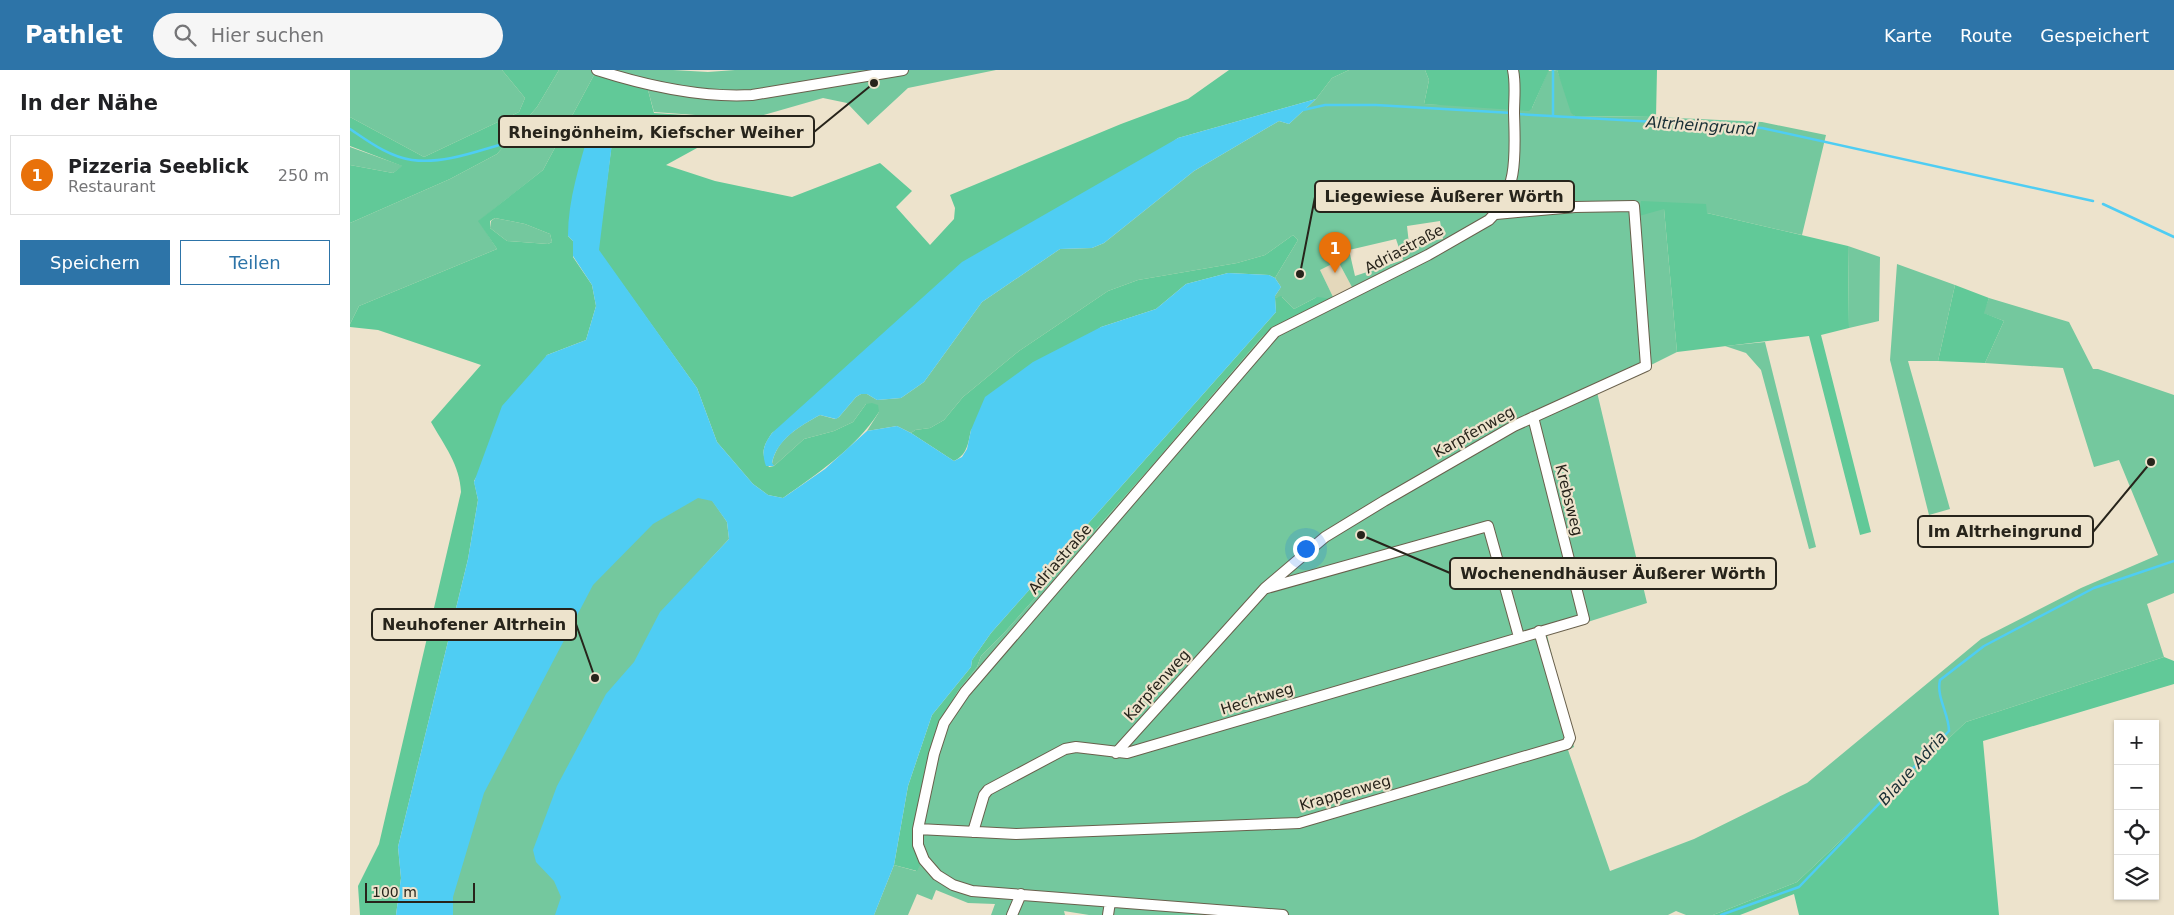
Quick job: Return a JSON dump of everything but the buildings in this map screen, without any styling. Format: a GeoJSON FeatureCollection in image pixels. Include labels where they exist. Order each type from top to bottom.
{"type":"FeatureCollection","features":[{"type":"Feature","properties":{"kind":"street"},"geometry":{"type":"LineString","coordinates":[[597,70],[693,93],[731,96],[752,95],[903,70]]}},
{"type":"Feature","properties":{"kind":"street","name":"Adriastraße"},"geometry":{"type":"LineString","coordinates":[[1283,915],[972,891],[953,885],[936,874],[924,860],[918,845],[918,829],[934,754],[944,723],[951,711],[1275,332],[1428,254],[1490,220],[1496,214],[1507,195],[1513,178],[1515,162],[1513,70]]}},
{"type":"Feature","properties":{"kind":"street","name":"Karpfenweg"},"geometry":{"type":"LineString","coordinates":[[1116,752],[1264,588],[1308,550],[1343,525],[1514,426],[1646,366],[1634,206],[1575,207],[1496,214]]}},
{"type":"Feature","properties":{"kind":"street","name":"Krebsweg"},"geometry":{"type":"LineString","coordinates":[[1533,417],[1584,619]]}},
{"type":"Feature","properties":{"kind":"street"},"geometry":{"type":"LineString","coordinates":[[1264,588],[1488,526],[1519,637]]}},
{"type":"Feature","properties":{"kind":"street","name":"Hechtweg"},"geometry":{"type":"LineString","coordinates":[[973,832],[984,795],[994,787],[1070,747],[1127,753],[1584,619]]}},
{"type":"Feature","properties":{"kind":"street","name":"Krappenweg"},"geometry":{"type":"LineString","coordinates":[[918,829],[1016,834],[1299,823],[1567,744],[1570,738],[1539,631]]}},
{"type":"Feature","properties":{"kind":"street"},"geometry":{"type":"LineString","coordinates":[[1012,915],[1021,894]]}},
{"type":"Feature","properties":{"kind":"street"},"geometry":{"type":"LineString","coordinates":[[1108,915],[1110,902]]}},
{"type":"Feature","properties":{"kind":"shaded area"},"geometry":{"type":"Polygon","coordinates":[[[1338,261],[1353,289],[1334,299],[1320,270],[1338,261]]]}},
{"type":"Feature","properties":{"kind":"green space"},"geometry":{"type":"Polygon","coordinates":[[[350,70],[502,70],[525,98],[519,112],[424,157],[350,117],[350,70]]]}},
{"type":"Feature","properties":{"kind":"green space"},"geometry":{"type":"Polygon","coordinates":[[[502,70],[559,70],[537,107],[497,154],[450,179],[350,223],[350,165],[393,173],[402,166],[350,146],[350,117],[424,157],[519,112],[525,98],[502,70]]]}},
{"type":"Feature","properties":{"kind":"green space"},"geometry":{"type":"Polygon","coordinates":[[[559,70],[673,70],[708,72],[735,70],[996,70],[908,88],[868,125],[847,103],[823,98],[750,119],[654,112],[648,90],[594,75],[543,170],[479,221],[497,249],[359,306],[350,324],[350,223],[450,179],[497,154],[537,107],[559,70]]]}},
{"type":"Feature","properties":{"kind":"green space"},"geometry":{"type":"Polygon","coordinates":[[[1229,70],[1349,70],[1332,78],[1316,99],[1178,138],[772,433],[766,442],[764,450],[764,458],[769,467],[774,466],[804,439],[834,431],[853,422],[866,404],[878,405],[879,412],[859,438],[822,470],[783,498],[768,495],[753,484],[717,442],[697,388],[598,250],[614,127],[568,236],[573,241],[573,257],[592,285],[596,306],[586,340],[547,355],[474,481],[478,500],[468,559],[398,847],[401,878],[396,915],[360,915],[358,886],[379,844],[461,492],[458,473],[446,447],[431,422],[481,365],[378,330],[350,327],[359,306],[497,249],[478,221],[543,170],[594,75],[648,90],[654,113],[750,119],[666,165],[715,181],[792,197],[880,163],[912,191],[896,207],[930,245],[954,219],[955,208],[950,195],[1121,124],[1188,99],[1229,70]],[[495,218],[490,221],[490,228],[507,241],[548,244],[552,242],[550,234],[525,224],[495,218]]]}},
{"type":"Feature","properties":{"kind":"green space"},"geometry":{"type":"Polygon","coordinates":[[[1349,70],[1425,70],[1429,80],[1424,104],[1532,108],[1548,71],[1557,70],[1575,116],[1656,117],[1762,122],[1826,135],[1802,235],[1707,213],[1664,209],[1677,352],[1597,392],[1647,603],[1547,635],[1574,747],[1568,750],[1610,871],[1694,839],[1807,783],[1981,639],[2081,588],[2158,555],[2119,460],[2094,467],[2063,368],[1985,363],[2004,321],[1983,313],[1989,298],[2069,322],[2093,369],[2098,369],[2174,395],[2174,593],[2147,604],[2164,657],[1966,722],[1797,882],[1713,915],[1686,915],[1676,911],[1668,915],[1089,915],[1064,911],[1065,915],[991,915],[995,904],[968,903],[936,890],[932,900],[917,894],[908,915],[874,915],[894,865],[916,871],[915,818],[929,756],[942,719],[958,691],[977,667],[981,656],[1004,633],[1151,467],[1261,338],[1317,297],[1294,309],[1282,297],[1275,298],[1281,287],[1275,278],[1298,240],[1293,235],[1265,255],[1237,263],[1138,280],[1108,291],[1019,351],[963,397],[944,420],[930,428],[915,430],[911,433],[897,426],[867,431],[879,412],[866,404],[853,422],[834,431],[804,439],[774,466],[772,464],[778,447],[790,434],[820,415],[835,419],[839,417],[856,397],[861,394],[867,394],[877,400],[901,398],[924,382],[982,302],[1060,249],[1092,248],[1104,243],[1194,171],[1279,121],[1289,124],[1316,99],[1332,78],[1349,70]],[[1440,221],[1407,226],[1409,244],[1443,239],[1440,221]],[[1396,239],[1349,250],[1355,276],[1403,260],[1396,239]],[[1338,261],[1320,270],[1334,299],[1353,289],[1338,261]]]}},
{"type":"Feature","properties":{"kind":"green space"},"geometry":{"type":"Polygon","coordinates":[[[1425,70],[1549,70],[1529,111],[1424,104],[1429,80],[1425,70]]]}},
{"type":"Feature","properties":{"kind":"green space"},"geometry":{"type":"Polygon","coordinates":[[[1557,70],[1657,70],[1656,117],[1575,116],[1571,113],[1557,70]]]}},
{"type":"Feature","properties":{"kind":"green space"},"geometry":{"type":"Polygon","coordinates":[[[350,147],[403,166],[393,173],[350,165],[350,147]]]}},
{"type":"Feature","properties":{"kind":"green space"},"geometry":{"type":"Polygon","coordinates":[[[1641,201],[1706,204],[1707,213],[1848,246],[1849,328],[1821,335],[1871,532],[1860,535],[1809,336],[1677,352],[1664,209],[1639,216],[1641,201]]]}},
{"type":"Feature","properties":{"kind":"green space"},"geometry":{"type":"Polygon","coordinates":[[[495,218],[525,224],[550,234],[552,242],[548,244],[507,241],[490,228],[491,221],[495,218]]]}},
{"type":"Feature","properties":{"kind":"green space"},"geometry":{"type":"Polygon","coordinates":[[[1293,235],[1298,240],[1275,278],[1269,275],[1228,273],[1186,284],[1156,309],[1101,327],[971,430],[968,444],[962,456],[958,459],[954,461],[911,433],[915,430],[930,428],[944,420],[963,397],[1019,351],[1108,291],[1138,280],[1237,263],[1265,255],[1293,235]]]}},
{"type":"Feature","properties":{"kind":"green space"},"geometry":{"type":"Polygon","coordinates":[[[1848,246],[1880,257],[1879,321],[1849,328],[1848,246]]]}},
{"type":"Feature","properties":{"kind":"green space"},"geometry":{"type":"Polygon","coordinates":[[[1897,264],[1955,285],[1938,361],[1908,361],[1950,509],[1929,515],[1890,360],[1897,264]]]}},
{"type":"Feature","properties":{"kind":"green space"},"geometry":{"type":"Polygon","coordinates":[[[1955,285],[1989,298],[1984,313],[2004,321],[1985,363],[1938,361],[1955,285]]]}},
{"type":"Feature","properties":{"kind":"green space"},"geometry":{"type":"Polygon","coordinates":[[[1281,296],[1294,309],[1317,297],[1334,299],[1272,329],[1261,338],[1151,467],[1004,633],[981,656],[977,667],[958,691],[942,719],[929,756],[915,818],[914,836],[922,861],[917,871],[894,865],[908,786],[932,715],[971,667],[972,660],[991,633],[1276,312],[1275,298],[1281,296]]]}},
{"type":"Feature","properties":{"kind":"green space"},"geometry":{"type":"Polygon","coordinates":[[[1765,342],[1816,547],[1809,549],[1761,370],[1746,353],[1725,346],[1765,342]]]}},
{"type":"Feature","properties":{"kind":"green space"},"geometry":{"type":"Polygon","coordinates":[[[681,455],[727,522],[729,539],[703,567],[654,915],[429,915],[456,753],[681,455]]]}},
{"type":"Feature","properties":{"kind":"green space"},"geometry":{"type":"Polygon","coordinates":[[[2164,657],[2174,661],[2174,684],[1983,741],[1999,915],[1799,915],[1794,894],[1740,915],[1713,915],[1797,882],[1966,722],[2164,657]]]}},
{"type":"Feature","properties":{"kind":"water"},"geometry":{"type":"Polygon","coordinates":[[[1316,99],[1289,124],[1279,121],[1194,171],[1104,243],[1092,248],[1060,249],[982,302],[924,382],[901,398],[877,400],[867,394],[861,394],[836,419],[820,415],[790,434],[775,454],[772,463],[774,466],[766,466],[764,448],[772,433],[962,262],[1178,138],[1316,99]]]}},
{"type":"Feature","properties":{"kind":"water"},"geometry":{"type":"Polygon","coordinates":[[[614,127],[599,250],[697,388],[717,442],[753,484],[768,495],[783,498],[825,469],[867,431],[897,426],[954,461],[962,457],[967,449],[971,430],[985,397],[1033,362],[1101,327],[1156,309],[1186,284],[1228,273],[1269,275],[1275,278],[1281,287],[1275,296],[1276,312],[991,633],[972,660],[971,667],[932,715],[908,786],[894,865],[874,915],[555,915],[561,897],[554,881],[536,862],[533,850],[557,786],[606,694],[634,662],[660,612],[729,539],[727,522],[712,501],[698,498],[653,524],[593,585],[484,793],[453,897],[453,915],[396,915],[401,878],[398,847],[468,559],[478,500],[474,482],[502,406],[547,355],[586,340],[596,306],[592,285],[573,256],[573,241],[568,236],[570,209],[575,182],[590,128],[614,127]]]}},
{"type":"Feature","properties":{"kind":"waterway"},"geometry":{"type":"LineString","coordinates":[[1553,70],[1553,116]]}},
{"type":"Feature","properties":{"kind":"waterway","name":"Altrheingrund"},"geometry":{"type":"LineString","coordinates":[[1303,110],[1325,105],[1376,105],[1512,113]]}},
{"type":"Feature","properties":{"kind":"waterway","name":"Altrheingrund"},"geometry":{"type":"LineString","coordinates":[[1517,114],[1762,128],[2093,201]]}},
{"type":"Feature","properties":{"kind":"waterway"},"geometry":{"type":"LineString","coordinates":[[350,129],[387,152],[412,160],[445,159],[499,145]]}},
{"type":"Feature","properties":{"kind":"waterway","name":"Altrheingrund"},"geometry":{"type":"LineString","coordinates":[[2103,204],[2174,237]]}},
{"type":"Feature","properties":{"kind":"waterway","name":"Blaue Adria"},"geometry":{"type":"LineString","coordinates":[[1721,915],[1799,887],[1949,731],[1941,699],[1940,680],[1984,646],[2094,588],[2174,561]]}},
{"type":"Feature","properties":{"kind":"place","name":"Rheingönheim, Kiefscher Weiher"},"geometry":{"type":"Point","coordinates":[874,83]}},
{"type":"Feature","properties":{"kind":"place","name":"Pizzeria Seeblick"},"geometry":{"type":"Point","coordinates":[1335,273]}},
{"type":"Feature","properties":{"kind":"place","name":"Liegewiese Äußerer Wörth"},"geometry":{"type":"Point","coordinates":[1300,274]}},
{"type":"Feature","properties":{"kind":"place","name":"Im Altrheingrund"},"geometry":{"type":"Point","coordinates":[2151,462]}},
{"type":"Feature","properties":{"kind":"place","name":"Wochenendhäuser Äußerer Wörth"},"geometry":{"type":"Point","coordinates":[1361,535]}},
{"type":"Feature","properties":{"kind":"place","name":"Neuhofener Altrhein"},"geometry":{"type":"Point","coordinates":[595,678]}}]}
